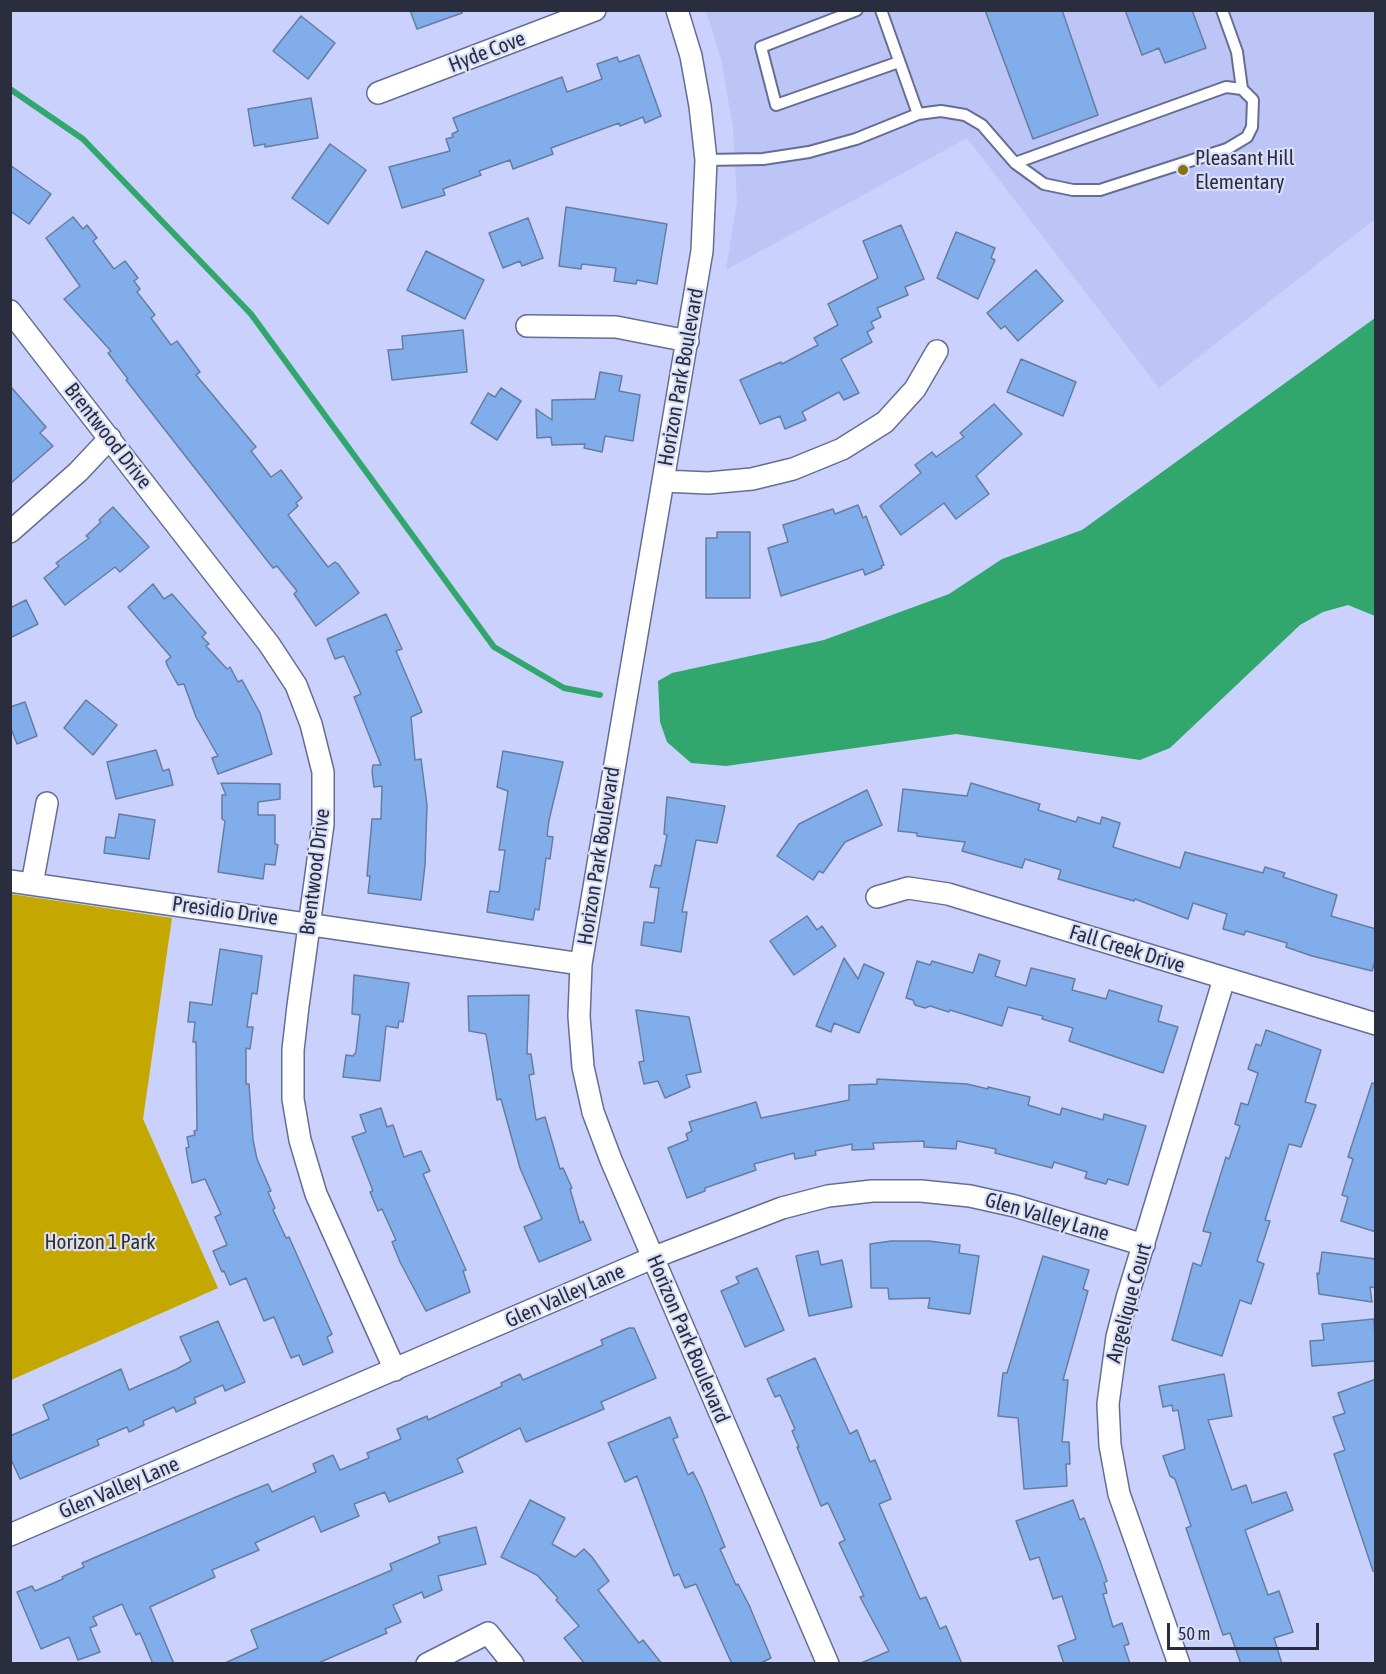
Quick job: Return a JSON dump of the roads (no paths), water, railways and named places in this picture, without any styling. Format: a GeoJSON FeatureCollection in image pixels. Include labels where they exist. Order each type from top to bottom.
{"type":"FeatureCollection","features":[{"type":"Feature","properties":{"kind":"street","name":"Hyde Cove"},"geometry":{"type":"LineString","coordinates":[[378,93],[595,10]]}},
{"type":"Feature","properties":{"kind":"street","name":"Horizon Park Boulevard"},"geometry":{"type":"LineString","coordinates":[[677,10],[691,56],[706,160],[702,251],[581,964],[579,1016],[583,1067],[593,1112],[652,1258],[828,1664]]}},
{"type":"Feature","properties":{"kind":"street","name":"Brentwood Drive"},"geometry":{"type":"LineString","coordinates":[[10,311],[269,644],[296,685],[312,724],[322,772],[323,824],[293,1050],[293,1099],[300,1140],[316,1194],[395,1370]]}},
{"type":"Feature","properties":{"kind":"street"},"geometry":{"type":"LineString","coordinates":[[527,326],[616,327],[688,341]]}},
{"type":"Feature","properties":{"kind":"street"},"geometry":{"type":"LineString","coordinates":[[663,481],[708,483],[752,479],[793,469],[842,449],[885,422],[915,389],[938,351]]}},
{"type":"Feature","properties":{"kind":"street"},"geometry":{"type":"LineString","coordinates":[[10,532],[78,472],[110,438]]}},
{"type":"Feature","properties":{"kind":"street"},"geometry":{"type":"LineString","coordinates":[[32,884],[47,803]]}},
{"type":"Feature","properties":{"kind":"street","name":"Presidio Drive"},"geometry":{"type":"LineString","coordinates":[[10,881],[581,964]]}},
{"type":"Feature","properties":{"kind":"street","name":"Fall Creek Drive"},"geometry":{"type":"LineString","coordinates":[[877,897],[908,888],[948,894],[1376,1024]]}},
{"type":"Feature","properties":{"kind":"street","name":"Angelique Court"},"geometry":{"type":"LineString","coordinates":[[1179,1664],[1119,1494],[1110,1445],[1108,1404],[1117,1337],[1224,979]]}},
{"type":"Feature","properties":{"kind":"street","name":"Glen Valley Lane"},"geometry":{"type":"LineString","coordinates":[[10,1535],[652,1258],[782,1208],[828,1196],[872,1191],[921,1191],[970,1196],[1015,1206],[1144,1245]]}},
{"type":"Feature","properties":{"kind":"street"},"geometry":{"type":"LineString","coordinates":[[427,1664],[488,1632],[513,1664]]}},
{"type":"Feature","properties":{"kind":"lane"},"geometry":{"type":"LineString","coordinates":[[857,10],[761,47],[776,105],[899,62]]}},
{"type":"Feature","properties":{"kind":"lane"},"geometry":{"type":"LineString","coordinates":[[881,10],[918,114]]}},
{"type":"Feature","properties":{"kind":"lane"},"geometry":{"type":"LineString","coordinates":[[706,160],[763,159],[809,152],[856,139],[918,114],[941,111],[965,116],[982,125],[1015,163],[1044,184],[1073,190],[1100,190],[1125,184],[1227,149],[1247,137],[1252,127],[1253,100],[1242,88],[1237,52],[1222,10]]}},
{"type":"Feature","properties":{"kind":"lane"},"geometry":{"type":"LineString","coordinates":[[1015,163],[1226,87],[1242,88]]}},
{"type":"Feature","properties":{"kind":"waterway"},"geometry":{"type":"LineString","coordinates":[[10,89],[83,139],[251,314],[494,647],[564,688],[600,695]]}},
{"type":"Feature","properties":{"kind":"place","name":"Pleasant Hill Elementary"},"geometry":{"type":"Point","coordinates":[1183,170]}},
{"type":"Feature","properties":{"kind":"park label","name":"Horizon 1 Park"},"geometry":{"type":"Point","coordinates":[100,1242]}}]}
